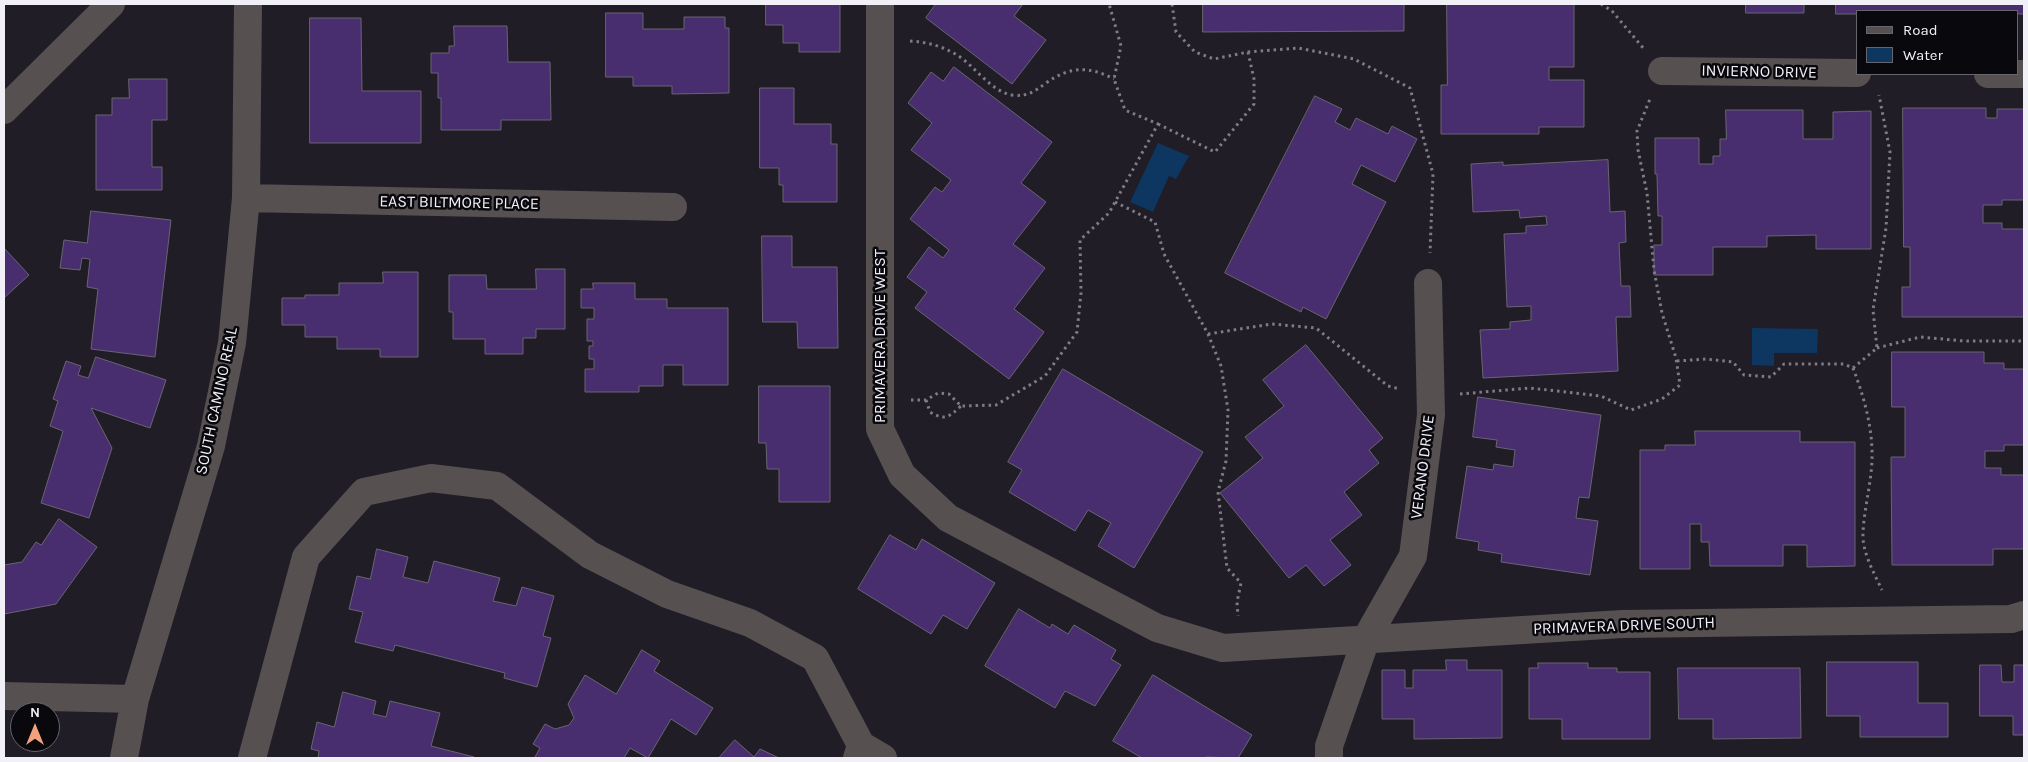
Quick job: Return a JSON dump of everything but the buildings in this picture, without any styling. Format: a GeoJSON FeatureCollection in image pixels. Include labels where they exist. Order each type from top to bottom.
{"type":"FeatureCollection","features":[{"type":"Feature","properties":{"kind":"street"},"geometry":{"type":"LineString","coordinates":[[4,110],[111,4]]}},
{"type":"Feature","properties":{"kind":"street","name":"SOUTH CAMINO REAL"},"geometry":{"type":"LineString","coordinates":[[124,758],[135,700],[211,446],[232,343],[246,198],[248,4]]}},
{"type":"Feature","properties":{"kind":"street","name":"PRIMAVERA DRIVE WEST"},"geometry":{"type":"LineString","coordinates":[[880,4],[880,429],[902,475],[948,518],[1157,628],[1231,647]]}},
{"type":"Feature","properties":{"kind":"street","name":"INVIERNO DRIVE"},"geometry":{"type":"LineString","coordinates":[[1662,71],[1856,73]]}},
{"type":"Feature","properties":{"kind":"street","name":"EAST BILTMORE PLACE"},"geometry":{"type":"LineString","coordinates":[[246,198],[673,208]]}},
{"type":"Feature","properties":{"kind":"street","name":"VERANO DRIVE"},"geometry":{"type":"LineString","coordinates":[[1328,758],[1329,746],[1366,639],[1412,556],[1431,414],[1428,283]]}},
{"type":"Feature","properties":{"kind":"street"},"geometry":{"type":"LineString","coordinates":[[252,758],[306,557],[364,492],[431,478],[497,486],[590,555],[666,594],[750,623],[816,658],[867,754]]}},
{"type":"Feature","properties":{"kind":"street","name":"PRIMAVERA DRIVE SOUTH"},"geometry":{"type":"LineString","coordinates":[[1231,647],[1623,624],[2011,620],[2024,615]]}},
{"type":"Feature","properties":{"kind":"street"},"geometry":{"type":"LineString","coordinates":[[4,696],[135,700]]}},
{"type":"Feature","properties":{"kind":"path"},"geometry":{"type":"LineString","coordinates":[[1109,4],[1122,46],[1114,79],[1125,110],[1215,152],[1254,104],[1254,79],[1248,52]]}},
{"type":"Feature","properties":{"kind":"path"},"geometry":{"type":"LineString","coordinates":[[1172,4],[1176,32],[1195,52],[1214,59],[1248,52],[1298,48],[1354,59],[1410,88],[1433,174],[1428,283]]}},
{"type":"Feature","properties":{"kind":"path"},"geometry":{"type":"LineString","coordinates":[[1208,334],[1272,324],[1316,328],[1388,386],[1430,396],[1530,388],[1601,396],[1630,410],[1662,399],[1680,385],[1677,361],[1662,314],[1654,270],[1647,193],[1638,150],[1637,131],[1662,71],[1612,11],[1601,4]]}},
{"type":"Feature","properties":{"kind":"path"},"geometry":{"type":"LineString","coordinates":[[880,41],[927,42],[942,48],[958,56],[994,86],[1010,94],[1032,94],[1047,82],[1066,72],[1082,69],[1098,71],[1114,79]]}},
{"type":"Feature","properties":{"kind":"path"},"geometry":{"type":"LineString","coordinates":[[1877,348],[1873,310],[1886,228],[1890,152],[1878,90]]}},
{"type":"Feature","properties":{"kind":"path"},"geometry":{"type":"LineString","coordinates":[[926,400],[930,412],[939,417],[950,416],[961,406],[996,405],[1045,376],[1077,332],[1081,293],[1080,240],[1109,213],[1158,124]]}},
{"type":"Feature","properties":{"kind":"path"},"geometry":{"type":"LineString","coordinates":[[1115,202],[1155,222],[1164,254],[1208,334],[1221,366],[1228,410],[1226,461],[1218,492],[1227,568],[1241,583],[1231,647]]}},
{"type":"Feature","properties":{"kind":"path"},"geometry":{"type":"LineString","coordinates":[[1853,368],[1877,348],[1920,337],[1964,341],[2024,340]]}},
{"type":"Feature","properties":{"kind":"path"},"geometry":{"type":"LineString","coordinates":[[1677,361],[1706,359],[1732,362],[1744,374],[1771,377],[1784,364],[1844,364],[1853,368],[1861,389],[1871,431],[1872,460],[1862,534],[1869,564],[1895,621]]}},
{"type":"Feature","properties":{"kind":"path"},"geometry":{"type":"LineString","coordinates":[[880,398],[926,400],[938,393],[949,394],[961,406]]}},
{"type":"Feature","properties":{"kind":"water"},"geometry":{"type":"Polygon","coordinates":[[[1158,143],[1189,156],[1176,179],[1169,176],[1153,212],[1130,202],[1158,143]]]}},
{"type":"Feature","properties":{"kind":"water"},"geometry":{"type":"Polygon","coordinates":[[[1752,328],[1818,329],[1817,353],[1774,353],[1774,366],[1752,365],[1752,328]]]}}]}
